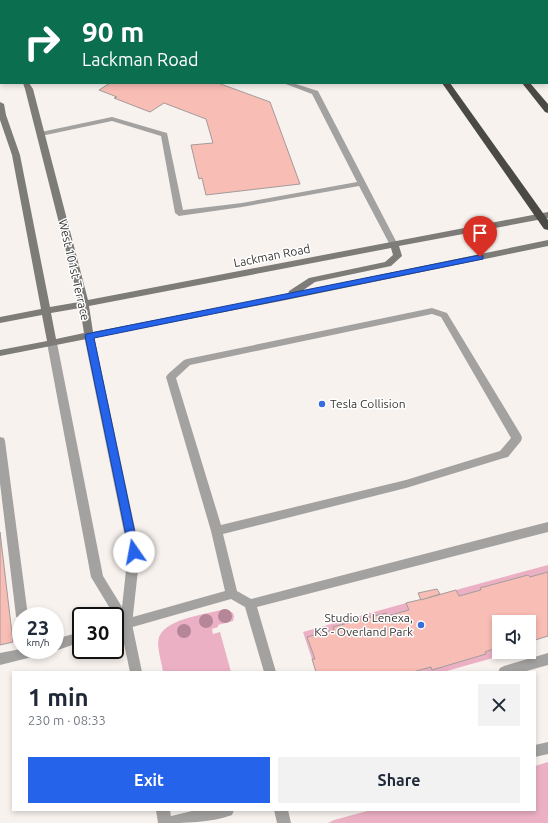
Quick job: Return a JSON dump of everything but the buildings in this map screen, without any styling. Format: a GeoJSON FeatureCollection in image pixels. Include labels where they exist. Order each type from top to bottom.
{"type":"FeatureCollection","features":[{"type":"Feature","properties":{"kind":"highway"},"geometry":{"type":"LineString","coordinates":[[447,84],[548,227]]}},
{"type":"Feature","properties":{"kind":"highway"},"geometry":{"type":"LineString","coordinates":[[527,84],[548,110]]}},
{"type":"Feature","properties":{"kind":"main road","name":"West 101st Terrace"},"geometry":{"type":"LineString","coordinates":[[27,84],[30,89],[84,304],[89,336]]}},
{"type":"Feature","properties":{"kind":"main road","name":"West 101st Terrace"},"geometry":{"type":"LineString","coordinates":[[0,104],[2,115],[16,156],[52,343]]}},
{"type":"Feature","properties":{"kind":"main road","name":"Lackman Road"},"geometry":{"type":"LineString","coordinates":[[0,320],[548,215]]}},
{"type":"Feature","properties":{"kind":"main road"},"geometry":{"type":"LineString","coordinates":[[0,353],[286,297],[548,243]]}},
{"type":"Feature","properties":{"kind":"main road"},"geometry":{"type":"LineString","coordinates":[[286,297],[312,280],[388,264],[398,256],[394,244]]}},
{"type":"Feature","properties":{"kind":"street"},"geometry":{"type":"LineString","coordinates":[[289,84],[315,93],[394,244]]}},
{"type":"Feature","properties":{"kind":"street"},"geometry":{"type":"LineString","coordinates":[[41,134],[112,119],[164,135],[179,213],[242,205],[362,183]]}},
{"type":"Feature","properties":{"kind":"street"},"geometry":{"type":"LineString","coordinates":[[217,531],[414,482],[504,454],[517,438],[444,315],[432,311],[187,362],[171,377],[217,531],[232,594]]}},
{"type":"Feature","properties":{"kind":"street","name":"West 101st Terrace"},"geometry":{"type":"LineString","coordinates":[[89,336],[134,552],[124,607]]}},
{"type":"Feature","properties":{"kind":"street","name":"West 101st Terrace"},"geometry":{"type":"LineString","coordinates":[[52,343],[97,577],[111,607]]}},
{"type":"Feature","properties":{"kind":"street"},"geometry":{"type":"LineString","coordinates":[[0,441],[21,607]]}},
{"type":"Feature","properties":{"kind":"street"},"geometry":{"type":"LineString","coordinates":[[124,625],[232,594],[250,604],[548,527]]}},
{"type":"Feature","properties":{"kind":"street"},"geometry":{"type":"LineString","coordinates":[[250,604],[270,671]]}},
{"type":"Feature","properties":{"kind":"street","name":"West 101st Terrace"},"geometry":{"type":"LineString","coordinates":[[124,638],[136,671]]}},
{"type":"Feature","properties":{"kind":"street"},"geometry":{"type":"LineString","coordinates":[[0,659],[12,656]]}},
{"type":"Feature","properties":{"kind":"street"},"geometry":{"type":"LineString","coordinates":[[507,671],[548,659]]}},
{"type":"Feature","properties":{"kind":"street"},"geometry":{"type":"LineString","coordinates":[[536,751],[548,748]]}},
{"type":"Feature","properties":{"kind":"street"},"geometry":{"type":"LineString","coordinates":[[163,811],[166,823],[222,811]]}},
{"type":"Feature","properties":{"kind":"street"},"geometry":{"type":"LineString","coordinates":[[281,811],[284,823]]}},
{"type":"Feature","properties":{"kind":"shaded area"},"geometry":{"type":"Polygon","coordinates":[[[548,565],[548,572],[530,577],[528,575],[480,588],[481,590],[459,596],[456,590],[548,565]]]}},
{"type":"Feature","properties":{"kind":"shaded area"},"geometry":{"type":"Polygon","coordinates":[[[406,603],[409,610],[387,616],[385,613],[333,627],[334,630],[307,637],[315,659],[312,659],[303,632],[406,603]]]}},
{"type":"Feature","properties":{"kind":"shaded area"},"geometry":{"type":"Polygon","coordinates":[[[225,609],[233,613],[233,621],[218,625],[218,627],[212,629],[213,634],[220,632],[231,671],[163,671],[158,643],[160,635],[172,624],[199,615],[225,609]]]}},
{"type":"Feature","properties":{"kind":"shaded area"},"geometry":{"type":"Polygon","coordinates":[[[492,650],[492,658],[447,671],[417,671],[431,667],[432,670],[486,654],[485,652],[492,650]]]}},
{"type":"Feature","properties":{"kind":"shaded area"},"geometry":{"type":"Polygon","coordinates":[[[548,762],[548,823],[328,823],[367,811],[536,811],[536,766],[548,762]]]}},
{"type":"Feature","properties":{"kind":"place","name":"Tesla Collision"},"geometry":{"type":"Point","coordinates":[322,404]}},
{"type":"Feature","properties":{"kind":"place","name":"Studio 6 Lenexa, KS - Overland Park"},"geometry":{"type":"Point","coordinates":[421,625]}},
{"type":"Feature","properties":{"kind":"route"},"geometry":{"type":"LineString","coordinates":[[134,552],[89,336],[480,257]]}}]}
